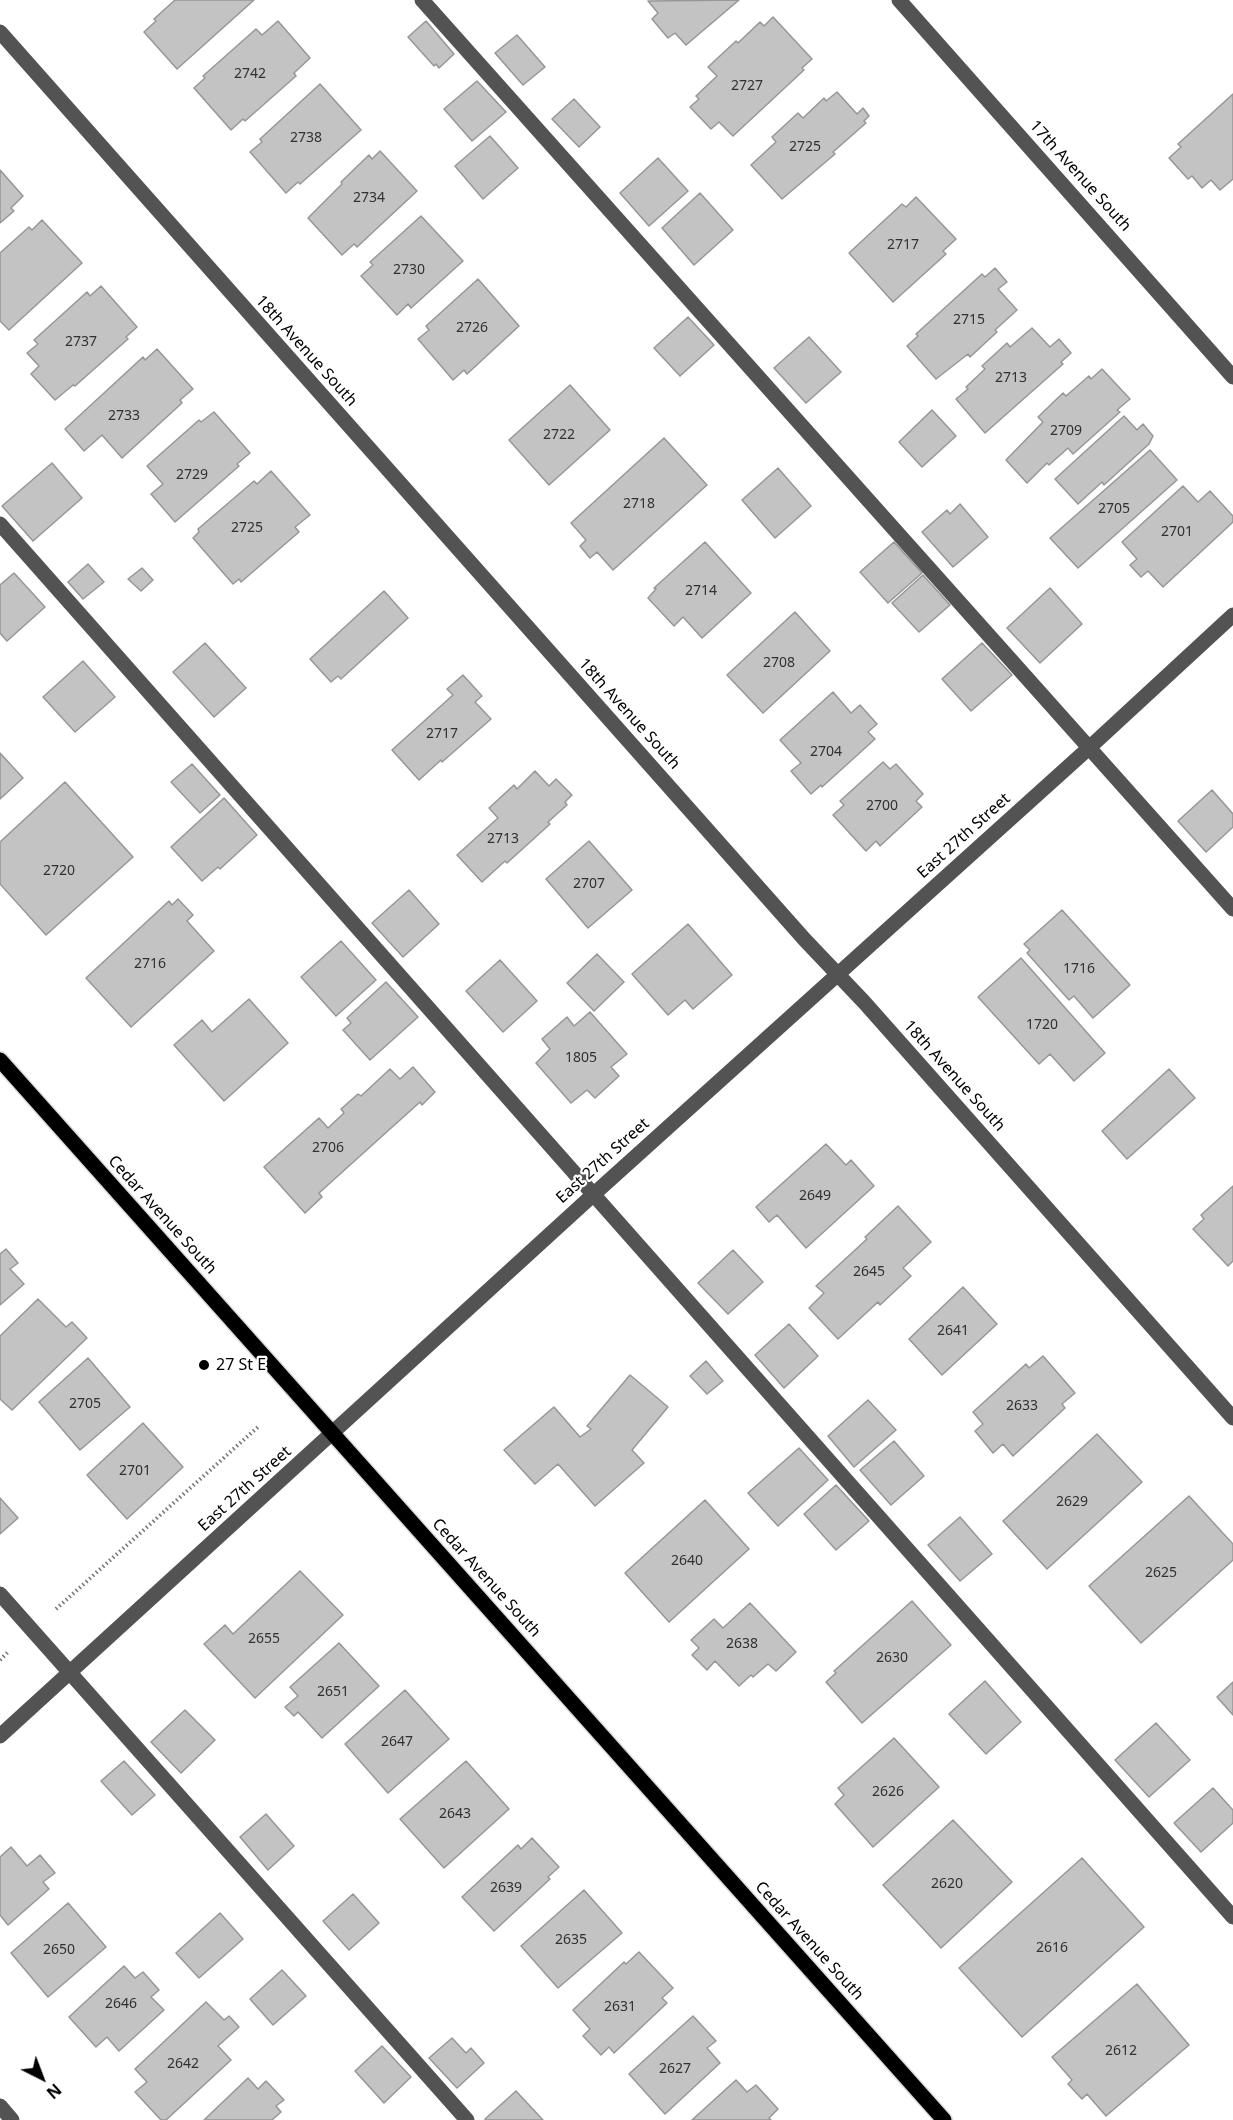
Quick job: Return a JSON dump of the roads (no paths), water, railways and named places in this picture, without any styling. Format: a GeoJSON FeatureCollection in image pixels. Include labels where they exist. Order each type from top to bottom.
{"type":"FeatureCollection","features":[{"type":"Feature","properties":{"kind":"main road","name":"Cedar Avenue South"},"geometry":{"type":"LineString","coordinates":[[0,1060],[944,2120]]}},
{"type":"Feature","properties":{"kind":"street"},"geometry":{"type":"LineString","coordinates":[[422,0],[1233,909]]}},
{"type":"Feature","properties":{"kind":"street","name":"17th Avenue South"},"geometry":{"type":"LineString","coordinates":[[902,1],[1233,377]]}},
{"type":"Feature","properties":{"kind":"street","name":"18th Avenue South"},"geometry":{"type":"LineString","coordinates":[[0,32],[797,931],[838,973],[1233,1418]]}},
{"type":"Feature","properties":{"kind":"street"},"geometry":{"type":"LineString","coordinates":[[0,524],[1233,1917]]}},
{"type":"Feature","properties":{"kind":"street","name":"East 27th Street"},"geometry":{"type":"LineString","coordinates":[[0,1736],[1233,615]]}},
{"type":"Feature","properties":{"kind":"street"},"geometry":{"type":"LineString","coordinates":[[0,1594],[467,2120]]}},
{"type":"Feature","properties":{"kind":"street"},"geometry":{"type":"LineString","coordinates":[[0,2106],[12,2120]]}},
{"type":"Feature","properties":{"kind":"place","name":"27 St E"},"geometry":{"type":"Point","coordinates":[204,1365]}}]}
